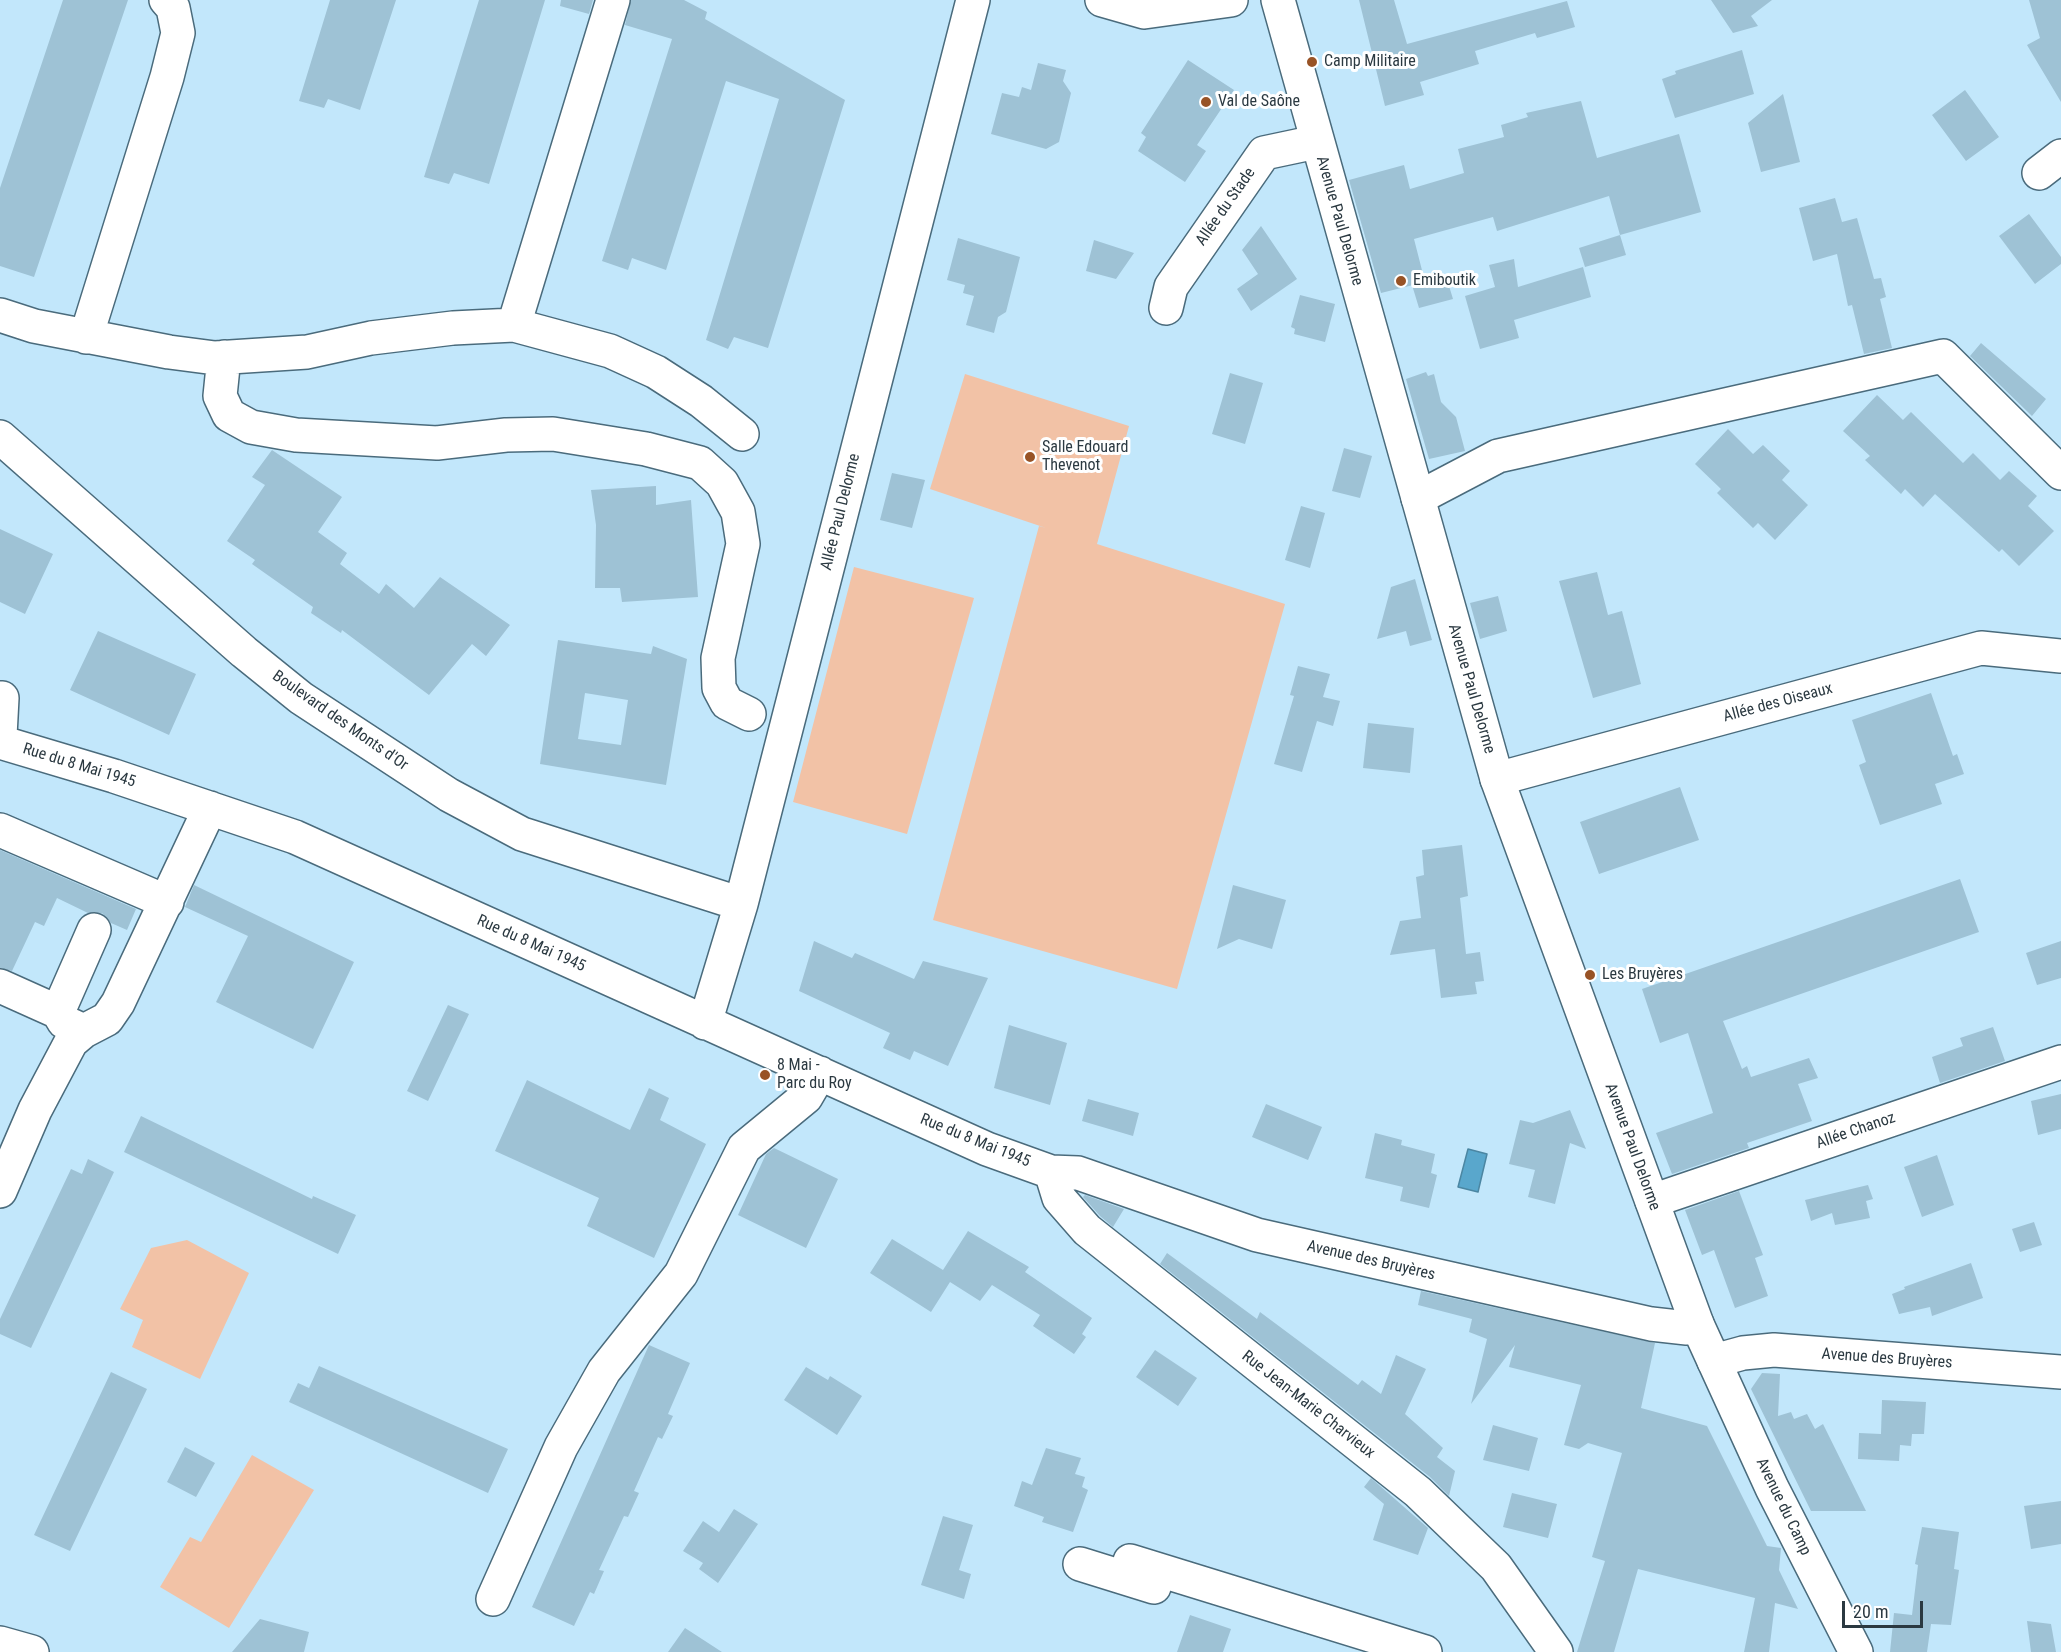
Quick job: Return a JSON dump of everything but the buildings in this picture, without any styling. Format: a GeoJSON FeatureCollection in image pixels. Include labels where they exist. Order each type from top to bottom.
{"type":"FeatureCollection","features":[{"type":"Feature","properties":{"kind":"street"},"geometry":{"type":"LineString","coordinates":[[86,336],[168,77],[178,33],[174,9],[166,0]]}},
{"type":"Feature","properties":{"kind":"street"},"geometry":{"type":"LineString","coordinates":[[514,325],[613,0]]}},
{"type":"Feature","properties":{"kind":"street","name":"Allée Paul Delorme"},"geometry":{"type":"LineString","coordinates":[[705,1023],[741,904],[973,0]]}},
{"type":"Feature","properties":{"kind":"street"},"geometry":{"type":"LineString","coordinates":[[1102,0],[1144,12],[1231,0]]}},
{"type":"Feature","properties":{"kind":"street","name":"Avenue Paul Delorme"},"geometry":{"type":"LineString","coordinates":[[1278,0],[1316,142],[1497,779],[1697,1324],[1714,1361]]}},
{"type":"Feature","properties":{"kind":"street","name":"Allée du Stade"},"geometry":{"type":"LineString","coordinates":[[1167,308],[1171,287],[1264,153],[1316,142]]}},
{"type":"Feature","properties":{"kind":"street"},"geometry":{"type":"LineString","coordinates":[[0,315],[34,326],[169,352],[224,357],[307,352],[371,338],[453,327],[514,325],[610,351],[656,372],[701,401],[741,434]]}},
{"type":"Feature","properties":{"kind":"street"},"geometry":{"type":"LineString","coordinates":[[1418,498],[1498,456],[1943,356],[2061,474]]}},
{"type":"Feature","properties":{"kind":"street"},"geometry":{"type":"LineString","coordinates":[[224,357],[220,396],[229,415],[251,427],[296,435],[437,443],[506,435],[553,434],[646,448],[700,463],[722,483],[738,512],[743,544],[718,658],[720,688],[727,703],[749,714]]}},
{"type":"Feature","properties":{"kind":"street","name":"Boulevard des Monts d'Or"},"geometry":{"type":"LineString","coordinates":[[0,437],[244,652],[293,691],[448,795],[522,834],[741,904]]}},
{"type":"Feature","properties":{"kind":"street","name":"Allée des Oiseaux"},"geometry":{"type":"LineString","coordinates":[[1497,779],[1982,648],[2061,656]]}},
{"type":"Feature","properties":{"kind":"street"},"geometry":{"type":"LineString","coordinates":[[0,736],[2,698]]}},
{"type":"Feature","properties":{"kind":"street","name":"Rue du 8 Mai 1945"},"geometry":{"type":"LineString","coordinates":[[0,742],[295,837],[987,1149],[1051,1172]]}},
{"type":"Feature","properties":{"kind":"street"},"geometry":{"type":"LineString","coordinates":[[0,1191],[35,1110],[71,1042],[84,1030],[107,1019],[118,1004],[210,808]]}},
{"type":"Feature","properties":{"kind":"street"},"geometry":{"type":"LineString","coordinates":[[0,830],[167,902]]}},
{"type":"Feature","properties":{"kind":"street"},"geometry":{"type":"LineString","coordinates":[[58,1012],[94,930]]}},
{"type":"Feature","properties":{"kind":"street"},"geometry":{"type":"LineString","coordinates":[[0,986],[58,1012],[64,1022],[84,1030]]}},
{"type":"Feature","properties":{"kind":"street","name":"Allée Chanoz"},"geometry":{"type":"LineString","coordinates":[[1652,1200],[2061,1062]]}},
{"type":"Feature","properties":{"kind":"street"},"geometry":{"type":"LineString","coordinates":[[493,1599],[561,1447],[604,1371],[681,1274],[744,1149],[806,1097],[820,1074]]}},
{"type":"Feature","properties":{"kind":"street","name":"Avenue des Bruyères"},"geometry":{"type":"LineString","coordinates":[[1051,1172],[1078,1173],[1257,1235],[1651,1324],[1687,1328],[1697,1324]]}},
{"type":"Feature","properties":{"kind":"street","name":"Rue Jean-Marie Charvieux"},"geometry":{"type":"LineString","coordinates":[[1051,1172],[1059,1198],[1087,1230],[1418,1492],[1496,1568],[1556,1652]]}},
{"type":"Feature","properties":{"kind":"street","name":"Avenue des Bruyères"},"geometry":{"type":"LineString","coordinates":[[1714,1361],[1743,1353],[1774,1350],[2061,1372]]}},
{"type":"Feature","properties":{"kind":"street","name":"Avenue du Camp"},"geometry":{"type":"LineString","coordinates":[[1714,1361],[1772,1488],[1856,1652]]}},
{"type":"Feature","properties":{"kind":"street"},"geometry":{"type":"LineString","coordinates":[[1131,1561],[1425,1652]]}},
{"type":"Feature","properties":{"kind":"street"},"geometry":{"type":"LineString","coordinates":[[1080,1564],[1365,1652]]}},
{"type":"Feature","properties":{"kind":"street"},"geometry":{"type":"LineString","coordinates":[[0,1643],[32,1652]]}},
{"type":"Feature","properties":{"kind":"shaded area"},"geometry":{"type":"Polygon","coordinates":[[[965,374],[1129,426],[1097,544],[1285,604],[1177,989],[933,920],[1039,526],[1046,528],[930,489],[965,374]]]}},
{"type":"Feature","properties":{"kind":"shaded area"},"geometry":{"type":"Polygon","coordinates":[[[854,567],[974,598],[907,834],[793,802],[854,567]]]}},
{"type":"Feature","properties":{"kind":"shaded area"},"geometry":{"type":"Polygon","coordinates":[[[187,1240],[249,1273],[200,1379],[132,1347],[143,1320],[120,1309],[151,1248],[187,1240]]]}},
{"type":"Feature","properties":{"kind":"shaded area"},"geometry":{"type":"Polygon","coordinates":[[[252,1455],[314,1490],[229,1628],[160,1587],[190,1537],[201,1542],[252,1455]]]}},
{"type":"Feature","properties":{"kind":"water"},"geometry":{"type":"Polygon","coordinates":[[[1468,1149],[1487,1154],[1478,1192],[1458,1187],[1468,1149]]]}},
{"type":"Feature","properties":{"kind":"place","name":"Camp Militaire"},"geometry":{"type":"Point","coordinates":[1312,62]}},
{"type":"Feature","properties":{"kind":"place","name":"Val de Saône"},"geometry":{"type":"Point","coordinates":[1206,102]}},
{"type":"Feature","properties":{"kind":"place","name":"Emiboutik"},"geometry":{"type":"Point","coordinates":[1401,281]}},
{"type":"Feature","properties":{"kind":"place","name":"Salle Edouard Thevenot"},"geometry":{"type":"Point","coordinates":[1030,457]}},
{"type":"Feature","properties":{"kind":"place","name":"Les Bruyères"},"geometry":{"type":"Point","coordinates":[1590,975]}},
{"type":"Feature","properties":{"kind":"place","name":"8 Mai - Parc du Roy"},"geometry":{"type":"Point","coordinates":[765,1075]}}]}
